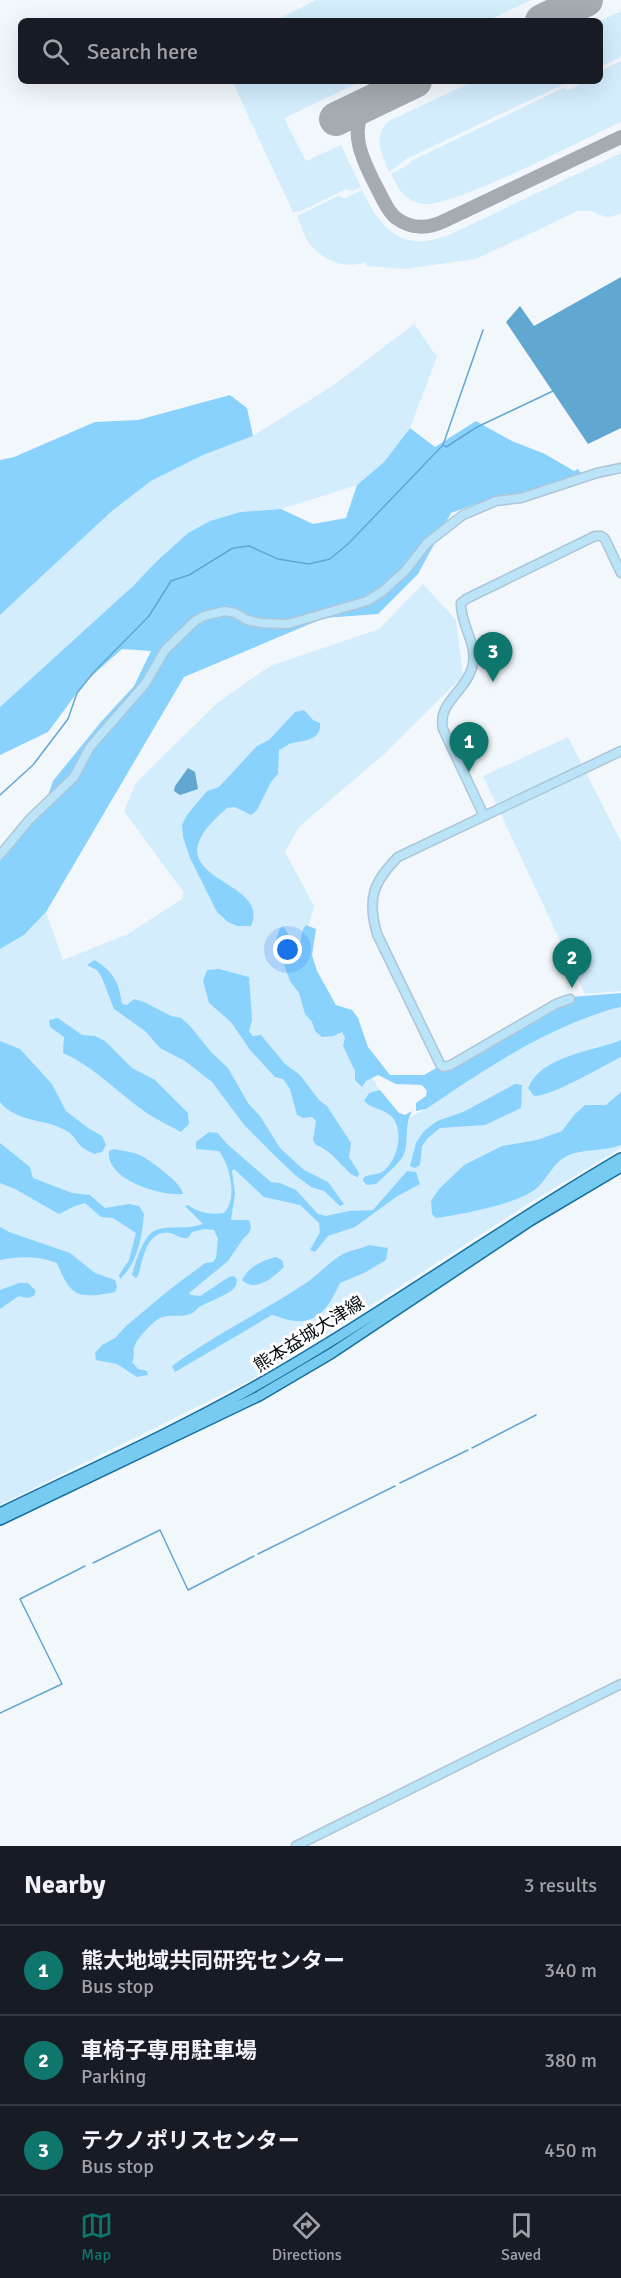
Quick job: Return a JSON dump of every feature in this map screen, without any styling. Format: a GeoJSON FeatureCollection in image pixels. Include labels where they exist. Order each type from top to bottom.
{"type":"FeatureCollection","features":[{"type":"Feature","properties":{"kind":"main road","name":"熊本益城大津線"},"geometry":{"type":"LineString","coordinates":[[0,1513],[251,1389],[621,1158]]}},
{"type":"Feature","properties":{"kind":"main road","name":"熊本益城大津線"},"geometry":{"type":"LineString","coordinates":[[0,1520],[259,1396],[333,1353],[530,1221],[621,1167]]}},
{"type":"Feature","properties":{"kind":"street"},"geometry":{"type":"LineString","coordinates":[[0,855],[30,819],[74,777],[90,747],[145,684],[165,650],[195,621],[204,616],[225,611],[261,623],[288,624],[366,601],[383,591],[405,571],[427,543],[463,514],[496,501],[521,498],[597,473],[621,468]]}},
{"type":"Feature","properties":{"kind":"street"},"geometry":{"type":"LineString","coordinates":[[484,816],[443,729],[441,720],[442,711],[468,679],[473,665],[473,649],[461,603],[466,598],[595,537],[601,536],[605,539],[621,573]]}},
{"type":"Feature","properties":{"kind":"street"},"geometry":{"type":"LineString","coordinates":[[570,999],[556,1004],[451,1065],[443,1066],[377,934],[372,906],[376,883],[382,873],[398,857],[621,751]]}},
{"type":"Feature","properties":{"kind":"street"},"geometry":{"type":"LineString","coordinates":[[296,1846],[621,1684]]}},
{"type":"Feature","properties":{"kind":"shaded area"},"geometry":{"type":"Polygon","coordinates":[[[316,0],[531,0],[493,18],[281,18],[316,0]]]}},
{"type":"Feature","properties":{"kind":"shaded area"},"geometry":{"type":"Polygon","coordinates":[[[621,11],[621,57],[603,66],[603,20],[621,11]]]}},
{"type":"Feature","properties":{"kind":"shaded area"},"geometry":{"type":"Polygon","coordinates":[[[621,61],[621,122],[490,184],[439,202],[423,204],[411,200],[399,189],[391,174],[411,161],[563,88],[568,90],[580,84],[603,84],[603,70],[621,61]]]}},
{"type":"Feature","properties":{"kind":"shaded area"},"geometry":{"type":"Polygon","coordinates":[[[233,84],[356,84],[284,118],[306,161],[341,145],[361,187],[352,191],[346,189],[299,212],[293,212],[233,84]]]}},
{"type":"Feature","properties":{"kind":"shaded area"},"geometry":{"type":"Polygon","coordinates":[[[468,84],[564,84],[408,158],[389,172],[381,152],[380,139],[389,121],[468,84]]]}},
{"type":"Feature","properties":{"kind":"shaded area"},"geometry":{"type":"Polygon","coordinates":[[[621,153],[621,213],[608,218],[591,211],[578,211],[476,259],[404,269],[367,266],[365,262],[342,264],[334,262],[314,249],[305,237],[297,216],[338,196],[345,198],[362,190],[372,210],[386,227],[403,238],[429,241],[449,235],[621,153]]]}},
{"type":"Feature","properties":{"kind":"shaded area"},"geometry":{"type":"Polygon","coordinates":[[[621,277],[621,428],[588,444],[506,322],[520,306],[534,326],[621,277]]]}},
{"type":"Feature","properties":{"kind":"shaded area"},"geometry":{"type":"Polygon","coordinates":[[[414,324],[437,357],[410,428],[384,462],[357,485],[281,509],[240,512],[210,521],[188,533],[0,707],[0,615],[112,511],[151,481],[203,455],[253,436],[334,385],[414,324]]]}},
{"type":"Feature","properties":{"kind":"shaded area"},"geometry":{"type":"Polygon","coordinates":[[[230,395],[247,408],[253,436],[203,455],[151,481],[112,511],[0,615],[0,460],[14,457],[95,422],[138,420],[230,395]]]}},
{"type":"Feature","properties":{"kind":"shaded area"},"geometry":{"type":"Polygon","coordinates":[[[476,421],[512,441],[545,454],[574,471],[578,469],[583,476],[527,493],[500,495],[451,513],[418,574],[378,614],[324,618],[184,677],[46,912],[24,935],[0,949],[0,861],[42,813],[53,781],[100,723],[134,686],[151,651],[122,649],[85,682],[48,732],[0,755],[0,707],[188,533],[210,521],[240,512],[281,509],[313,524],[346,518],[357,485],[384,462],[410,428],[435,447],[476,421]]]}},
{"type":"Feature","properties":{"kind":"shaded area"},"geometry":{"type":"Polygon","coordinates":[[[423,584],[456,620],[463,676],[383,755],[299,827],[285,852],[314,906],[301,952],[302,972],[401,1122],[426,1109],[536,1026],[621,1002],[621,1111],[453,1215],[527,1193],[541,1184],[558,1163],[573,1154],[621,1145],[621,1148],[523,1207],[322,1337],[249,1381],[0,1505],[0,949],[24,935],[46,912],[63,960],[128,934],[182,899],[184,893],[124,811],[136,783],[217,703],[270,666],[379,629],[423,584]]]}},
{"type":"Feature","properties":{"kind":"shaded area"},"geometry":{"type":"Polygon","coordinates":[[[304,710],[313,720],[320,723],[318,733],[311,739],[290,744],[279,750],[278,774],[271,782],[257,810],[251,815],[235,807],[227,808],[204,832],[197,851],[202,865],[245,897],[253,910],[251,926],[237,926],[228,922],[217,912],[190,858],[183,837],[182,825],[187,815],[207,791],[219,787],[257,746],[269,740],[295,712],[304,710]]]}},
{"type":"Feature","properties":{"kind":"shaded area"},"geometry":{"type":"Polygon","coordinates":[[[568,737],[621,842],[621,991],[585,994],[483,776],[568,737]]]}},
{"type":"Feature","properties":{"kind":"shaded area"},"geometry":{"type":"Polygon","coordinates":[[[188,768],[195,772],[198,789],[180,795],[174,791],[175,786],[188,768]]]}},
{"type":"Feature","properties":{"kind":"shaded area"},"geometry":{"type":"Polygon","coordinates":[[[306,925],[316,929],[312,955],[317,971],[336,1005],[352,1010],[358,1018],[368,1047],[390,1075],[424,1075],[559,998],[621,993],[621,1007],[573,1023],[534,1041],[426,1109],[416,1111],[416,1103],[426,1096],[427,1091],[422,1085],[396,1084],[378,1075],[366,1081],[362,1087],[355,1080],[355,1071],[343,1046],[345,1038],[342,1032],[322,1037],[315,1031],[312,1022],[305,1014],[299,993],[290,981],[276,940],[280,928],[284,927],[297,949],[306,925]]]}},
{"type":"Feature","properties":{"kind":"shaded area"},"geometry":{"type":"Polygon","coordinates":[[[95,960],[107,969],[114,979],[122,1004],[127,1005],[134,999],[144,1002],[171,1016],[181,1018],[190,1026],[211,1052],[228,1068],[248,1103],[260,1116],[280,1148],[304,1170],[328,1182],[344,1204],[340,1206],[324,1191],[311,1187],[295,1175],[245,1126],[212,1082],[185,1061],[160,1048],[145,1031],[114,1009],[102,978],[97,970],[87,965],[95,960]]]}},
{"type":"Feature","properties":{"kind":"shaded area"},"geometry":{"type":"Polygon","coordinates":[[[219,969],[249,977],[252,1020],[249,1031],[253,1036],[261,1035],[285,1064],[300,1075],[319,1100],[327,1106],[351,1143],[349,1157],[359,1173],[358,1177],[349,1172],[323,1148],[316,1145],[313,1140],[316,1121],[312,1117],[303,1118],[297,1115],[290,1089],[283,1079],[275,1077],[250,1050],[231,1022],[209,1003],[203,981],[207,970],[219,969]]]}},
{"type":"Feature","properties":{"kind":"shaded area"},"geometry":{"type":"Polygon","coordinates":[[[58,1018],[82,1035],[95,1036],[105,1041],[132,1068],[155,1080],[188,1113],[189,1124],[181,1132],[162,1122],[137,1106],[91,1069],[63,1053],[64,1037],[50,1027],[49,1020],[58,1018]]]}},
{"type":"Feature","properties":{"kind":"shaded area"},"geometry":{"type":"Polygon","coordinates":[[[621,1040],[621,1057],[577,1080],[542,1095],[534,1096],[528,1088],[544,1068],[556,1061],[621,1040]]]}},
{"type":"Feature","properties":{"kind":"shaded area"},"geometry":{"type":"Polygon","coordinates":[[[0,1041],[20,1049],[52,1084],[66,1111],[102,1136],[106,1145],[102,1152],[94,1154],[83,1148],[68,1132],[57,1126],[14,1114],[0,1102],[0,1041]]]}},
{"type":"Feature","properties":{"kind":"shaded area"},"geometry":{"type":"Polygon","coordinates":[[[515,1084],[522,1085],[521,1108],[485,1125],[440,1128],[422,1146],[420,1165],[415,1168],[410,1166],[416,1143],[424,1131],[437,1121],[463,1112],[515,1084]]]}},
{"type":"Feature","properties":{"kind":"shaded area"},"geometry":{"type":"Polygon","coordinates":[[[380,1090],[399,1113],[405,1115],[412,1111],[403,1156],[376,1184],[367,1185],[363,1181],[364,1177],[380,1173],[387,1167],[398,1146],[398,1131],[392,1117],[364,1101],[369,1093],[380,1090]]]}},
{"type":"Feature","properties":{"kind":"shaded area"},"geometry":{"type":"Polygon","coordinates":[[[621,1092],[621,1145],[567,1156],[558,1162],[538,1187],[530,1193],[505,1203],[436,1218],[432,1214],[431,1201],[439,1189],[464,1165],[502,1146],[537,1140],[562,1131],[585,1105],[606,1105],[621,1092]]]}},
{"type":"Feature","properties":{"kind":"shaded area"},"geometry":{"type":"Polygon","coordinates":[[[209,1132],[218,1133],[227,1144],[271,1182],[296,1190],[318,1214],[326,1216],[349,1211],[373,1210],[407,1171],[416,1172],[420,1184],[396,1197],[355,1227],[328,1236],[315,1252],[310,1250],[320,1232],[319,1223],[300,1205],[264,1197],[234,1169],[232,1171],[235,1193],[231,1220],[249,1220],[251,1227],[249,1233],[228,1261],[189,1293],[200,1296],[234,1276],[237,1280],[236,1285],[228,1293],[199,1307],[192,1313],[162,1317],[151,1325],[135,1344],[132,1362],[138,1369],[147,1371],[148,1375],[137,1377],[117,1364],[96,1360],[95,1353],[169,1290],[205,1263],[213,1262],[216,1258],[218,1239],[214,1230],[204,1229],[192,1232],[188,1238],[162,1233],[156,1236],[147,1247],[138,1276],[136,1278],[132,1275],[141,1250],[148,1237],[156,1230],[203,1224],[185,1206],[214,1214],[224,1213],[228,1207],[231,1199],[231,1182],[223,1157],[219,1151],[196,1149],[196,1142],[209,1132]]]}},
{"type":"Feature","properties":{"kind":"shaded area"},"geometry":{"type":"Polygon","coordinates":[[[0,1143],[30,1167],[33,1178],[72,1193],[90,1195],[105,1208],[129,1204],[139,1206],[144,1214],[140,1240],[131,1265],[120,1279],[119,1275],[129,1260],[136,1233],[113,1218],[101,1217],[85,1203],[59,1214],[0,1183],[0,1143]]]}},
{"type":"Feature","properties":{"kind":"shaded area"},"geometry":{"type":"Polygon","coordinates":[[[114,1149],[147,1159],[178,1184],[183,1194],[149,1189],[125,1178],[110,1161],[109,1151],[114,1149]]]}},
{"type":"Feature","properties":{"kind":"shaded area"},"geometry":{"type":"Polygon","coordinates":[[[0,1227],[70,1253],[95,1273],[115,1280],[117,1287],[115,1292],[93,1295],[78,1293],[67,1283],[57,1263],[43,1259],[29,1257],[0,1260],[0,1227]]]}},
{"type":"Feature","properties":{"kind":"shaded area"},"geometry":{"type":"Polygon","coordinates":[[[369,1245],[388,1248],[386,1260],[340,1283],[329,1304],[319,1315],[305,1321],[296,1321],[272,1315],[175,1372],[172,1366],[188,1355],[306,1283],[343,1254],[369,1245]]]}},
{"type":"Feature","properties":{"kind":"shaded area"},"geometry":{"type":"Polygon","coordinates":[[[276,1257],[282,1260],[284,1267],[275,1276],[252,1285],[242,1280],[256,1265],[276,1257]]]}},
{"type":"Feature","properties":{"kind":"shaded area"},"geometry":{"type":"Polygon","coordinates":[[[19,1283],[28,1283],[36,1291],[34,1296],[27,1298],[19,1296],[0,1309],[0,1290],[19,1283]]]}},
{"type":"Feature","properties":{"kind":"waterway"},"geometry":{"type":"LineString","coordinates":[[0,795],[33,765],[68,719],[77,693],[93,673],[149,616],[171,581],[189,575],[233,548],[249,546],[278,559],[309,564],[330,559],[349,543],[443,445],[483,330]]}},
{"type":"Feature","properties":{"kind":"waterway"},"geometry":{"type":"LineString","coordinates":[[443,445],[446,447],[477,427],[553,391]]}},
{"type":"Feature","properties":{"kind":"waterway"},"geometry":{"type":"LineString","coordinates":[[472,1448],[536,1415]]}},
{"type":"Feature","properties":{"kind":"waterway"},"geometry":{"type":"LineString","coordinates":[[400,1483],[468,1450]]}},
{"type":"Feature","properties":{"kind":"waterway"},"geometry":{"type":"LineString","coordinates":[[258,1554],[395,1486]]}},
{"type":"Feature","properties":{"kind":"waterway"},"geometry":{"type":"LineString","coordinates":[[93,1563],[160,1530],[188,1590],[254,1556]]}},
{"type":"Feature","properties":{"kind":"waterway"},"geometry":{"type":"LineString","coordinates":[[0,1713],[62,1684],[20,1599],[85,1566]]}},
{"type":"Feature","properties":{"kind":"taxiway"},"geometry":{"type":"LineString","coordinates":[[370,102],[362,112],[358,123],[363,159],[391,213],[402,222],[414,226],[438,224],[621,137]]}},
{"type":"Feature","properties":{"kind":"runway"},"geometry":{"type":"LineString","coordinates":[[548,18],[586,0]]}},
{"type":"Feature","properties":{"kind":"runway"},"geometry":{"type":"LineString","coordinates":[[336,119],[409,84]]}},
{"type":"Feature","properties":{"kind":"place","name":"テクノポリスセンター"},"geometry":{"type":"Point","coordinates":[493,682]}},
{"type":"Feature","properties":{"kind":"place","name":"熊大地域共同研究センター"},"geometry":{"type":"Point","coordinates":[469,772]}},
{"type":"Feature","properties":{"kind":"place","name":"車椅子専用駐車場"},"geometry":{"type":"Point","coordinates":[572,988]}}]}
